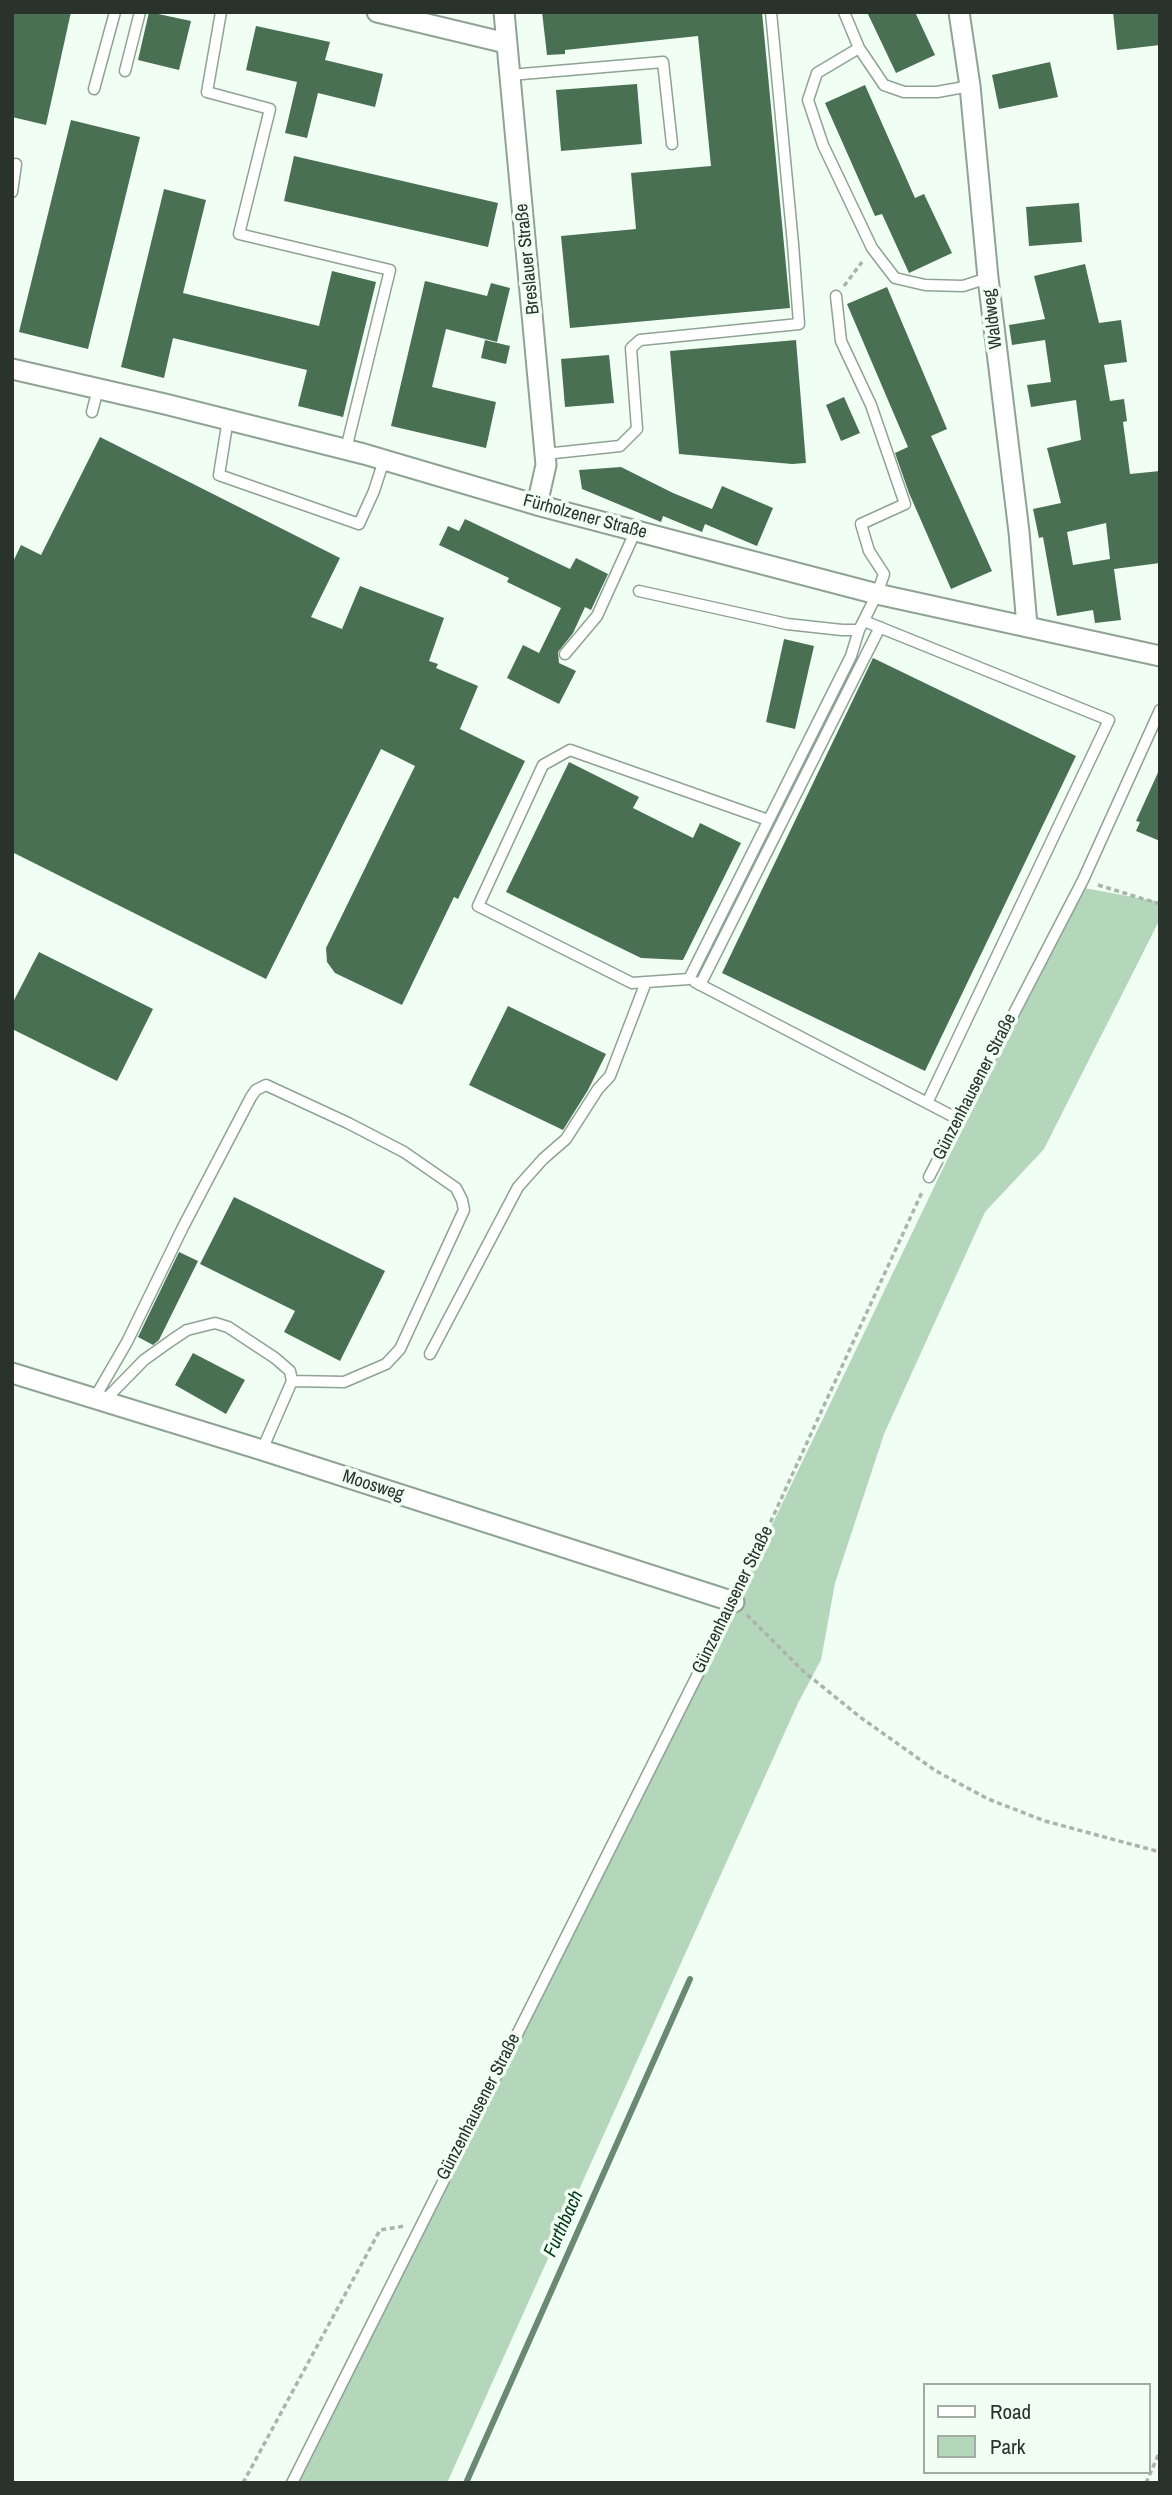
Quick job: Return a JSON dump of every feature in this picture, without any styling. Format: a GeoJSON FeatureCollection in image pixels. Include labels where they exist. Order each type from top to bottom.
{"type":"FeatureCollection","features":[{"type":"Feature","properties":{"kind":"street"},"geometry":{"type":"LineString","coordinates":[[377,12],[506,43]]}},
{"type":"Feature","properties":{"kind":"street","name":"Breslauer Straße"},"geometry":{"type":"LineString","coordinates":[[505,12],[546,465],[537,505]]}},
{"type":"Feature","properties":{"kind":"street","name":"Waldweg"},"geometry":{"type":"LineString","coordinates":[[959,12],[970,86],[988,278],[1019,531],[1027,626]]}},
{"type":"Feature","properties":{"kind":"street","name":"Fürholzener Straße"},"geometry":{"type":"LineString","coordinates":[[12,369],[346,449],[537,505],[877,594],[1160,656]]}},
{"type":"Feature","properties":{"kind":"street","name":"Moosweg"},"geometry":{"type":"LineString","coordinates":[[12,1373],[262,1450],[734,1602]]}},
{"type":"Feature","properties":{"kind":"lane"},"geometry":{"type":"LineString","coordinates":[[94,89],[115,12]]}},
{"type":"Feature","properties":{"kind":"lane"},"geometry":{"type":"LineString","coordinates":[[125,71],[140,12]]}},
{"type":"Feature","properties":{"kind":"lane"},"geometry":{"type":"LineString","coordinates":[[221,12],[207,92],[270,109],[239,234],[390,270],[346,449]]}},
{"type":"Feature","properties":{"kind":"lane"},"geometry":{"type":"LineString","coordinates":[[545,454],[620,446],[637,429],[631,348],[640,340],[799,324],[771,12]]}},
{"type":"Feature","properties":{"kind":"lane"},"geometry":{"type":"LineString","coordinates":[[844,12],[859,48],[884,85],[904,92],[937,92],[970,86]]}},
{"type":"Feature","properties":{"kind":"lane"},"geometry":{"type":"LineString","coordinates":[[859,48],[817,74],[808,100],[823,145],[872,248],[895,278],[925,285],[963,286],[988,278]]}},
{"type":"Feature","properties":{"kind":"lane"},"geometry":{"type":"LineString","coordinates":[[510,75],[663,62],[672,144]]}},
{"type":"Feature","properties":{"kind":"lane"},"geometry":{"type":"LineString","coordinates":[[12,192],[16,164]]}},
{"type":"Feature","properties":{"kind":"lane"},"geometry":{"type":"LineString","coordinates":[[689,979],[851,656],[861,625],[877,594],[884,574],[869,551],[861,524],[905,504],[871,405],[841,341],[841,318],[836,296]]}},
{"type":"Feature","properties":{"kind":"lane"},"geometry":{"type":"LineString","coordinates":[[92,412],[98,389]]}},
{"type":"Feature","properties":{"kind":"lane"},"geometry":{"type":"LineString","coordinates":[[228,419],[219,475],[359,524],[384,460]]}},
{"type":"Feature","properties":{"kind":"lane"},"geometry":{"type":"LineString","coordinates":[[565,654],[597,617],[636,530]]}},
{"type":"Feature","properties":{"kind":"lane"},"geometry":{"type":"LineString","coordinates":[[639,591],[787,624],[880,627],[1109,719],[927,1103]]}},
{"type":"Feature","properties":{"kind":"lane"},"geometry":{"type":"LineString","coordinates":[[700,985],[880,627]]}},
{"type":"Feature","properties":{"kind":"lane","name":"Günzenhausener Straße"},"geometry":{"type":"LineString","coordinates":[[929,1177],[1083,880],[1160,710]]}},
{"type":"Feature","properties":{"kind":"lane"},"geometry":{"type":"LineString","coordinates":[[768,820],[570,750],[543,765],[478,906],[632,983],[689,979],[958,1119]]}},
{"type":"Feature","properties":{"kind":"lane"},"geometry":{"type":"LineString","coordinates":[[430,1354],[518,1186],[566,1139],[598,1089],[610,1076],[646,982]]}},
{"type":"Feature","properties":{"kind":"lane"},"geometry":{"type":"LineString","coordinates":[[99,1401],[183,1227],[251,1097],[256,1090],[266,1085],[348,1123],[404,1153],[456,1188],[464,1210],[400,1349],[386,1364],[344,1382],[292,1381]]}},
{"type":"Feature","properties":{"kind":"lane"},"geometry":{"type":"LineString","coordinates":[[99,1401],[144,1360],[172,1340],[187,1330],[215,1323],[228,1327],[290,1371],[292,1381],[262,1450]]}},
{"type":"Feature","properties":{"kind":"lane","name":"Günzenhausener Straße"},"geometry":{"type":"LineString","coordinates":[[292,2483],[734,1602]]}},
{"type":"Feature","properties":{"kind":"path"},"geometry":{"type":"LineString","coordinates":[[836,296],[872,248]]}},
{"type":"Feature","properties":{"kind":"path"},"geometry":{"type":"LineString","coordinates":[[1083,880],[1160,904]]}},
{"type":"Feature","properties":{"kind":"path","name":"Günzenhausener Straße"},"geometry":{"type":"LineString","coordinates":[[734,1602],[929,1177]]}},
{"type":"Feature","properties":{"kind":"path"},"geometry":{"type":"LineString","coordinates":[[734,1602],[803,1671],[860,1717],[936,1771],[988,1799],[1045,1821],[1160,1852]]}},
{"type":"Feature","properties":{"kind":"path"},"geometry":{"type":"LineString","coordinates":[[243,2483],[380,2230],[421,2223]]}},
{"type":"Feature","properties":{"kind":"path"},"geometry":{"type":"LineString","coordinates":[[1151,2472],[1160,2451]]}},
{"type":"Feature","properties":{"kind":"green space"},"geometry":{"type":"Polygon","coordinates":[[[1084,888],[1160,902],[1160,919],[1044,1149],[985,1212],[884,1434],[835,1583],[821,1660],[798,1703],[447,2483],[299,2483],[426,2203],[733,1606],[948,1158],[1084,888]]]}},
{"type":"Feature","properties":{"kind":"building"},"geometry":{"type":"Polygon","coordinates":[[[12,12],[71,12],[46,125],[12,117],[12,12]]]}},
{"type":"Feature","properties":{"kind":"building"},"geometry":{"type":"Polygon","coordinates":[[[149,12],[191,21],[179,70],[138,60],[149,12]]]}},
{"type":"Feature","properties":{"kind":"building"},"geometry":{"type":"Polygon","coordinates":[[[542,12],[762,12],[790,308],[570,328],[561,236],[636,229],[631,173],[711,166],[698,36],[565,50],[565,54],[547,55],[542,12]]]}},
{"type":"Feature","properties":{"kind":"building"},"geometry":{"type":"Polygon","coordinates":[[[867,12],[915,12],[935,55],[896,73],[867,12]]]}},
{"type":"Feature","properties":{"kind":"building"},"geometry":{"type":"Polygon","coordinates":[[[1113,12],[1160,12],[1160,45],[1117,50],[1113,12]]]}},
{"type":"Feature","properties":{"kind":"building"},"geometry":{"type":"Polygon","coordinates":[[[256,26],[330,42],[325,60],[383,74],[375,107],[318,93],[307,138],[285,133],[297,82],[246,70],[256,26]]]}},
{"type":"Feature","properties":{"kind":"building"},"geometry":{"type":"Polygon","coordinates":[[[1050,62],[1058,97],[999,109],[992,75],[1050,62]]]}},
{"type":"Feature","properties":{"kind":"building"},"geometry":{"type":"Polygon","coordinates":[[[637,84],[642,144],[561,151],[556,90],[637,84]]]}},
{"type":"Feature","properties":{"kind":"building"},"geometry":{"type":"Polygon","coordinates":[[[865,85],[915,198],[924,194],[952,253],[909,273],[882,214],[875,216],[825,103],[865,85]]]}},
{"type":"Feature","properties":{"kind":"building"},"geometry":{"type":"Polygon","coordinates":[[[71,120],[140,137],[88,349],[19,332],[71,120]]]}},
{"type":"Feature","properties":{"kind":"building"},"geometry":{"type":"Polygon","coordinates":[[[294,156],[498,203],[488,247],[284,201],[294,156]]]}},
{"type":"Feature","properties":{"kind":"building"},"geometry":{"type":"Polygon","coordinates":[[[164,189],[206,200],[183,293],[319,326],[332,271],[376,282],[343,417],[298,406],[307,370],[173,338],[164,378],[121,367],[164,189]]]}},
{"type":"Feature","properties":{"kind":"building"},"geometry":{"type":"Polygon","coordinates":[[[1079,203],[1082,242],[1029,246],[1026,207],[1079,203]]]}},
{"type":"Feature","properties":{"kind":"building"},"geometry":{"type":"Polygon","coordinates":[[[1085,264],[1099,323],[1121,320],[1127,362],[1104,365],[1110,401],[1124,399],[1127,421],[1123,422],[1130,474],[1160,471],[1160,563],[1114,569],[1121,620],[1095,623],[1093,610],[1057,616],[1043,537],[1039,538],[1033,509],[1061,503],[1047,448],[1081,440],[1076,400],[1031,407],[1027,385],[1051,382],[1045,340],[1012,345],[1009,325],[1045,319],[1034,276],[1085,264]],[[1106,523],[1067,532],[1073,565],[1110,559],[1106,523]]]}},
{"type":"Feature","properties":{"kind":"building"},"geometry":{"type":"Polygon","coordinates":[[[425,281],[487,296],[491,283],[510,288],[497,342],[446,329],[432,387],[496,402],[486,448],[391,426],[425,281]]]}},
{"type":"Feature","properties":{"kind":"building"},"geometry":{"type":"Polygon","coordinates":[[[887,287],[947,429],[931,436],[992,571],[951,589],[909,493],[895,453],[908,447],[847,304],[887,287]]]}},
{"type":"Feature","properties":{"kind":"building"},"geometry":{"type":"Polygon","coordinates":[[[485,340],[510,346],[506,364],[481,358],[485,340]]]}},
{"type":"Feature","properties":{"kind":"building"},"geometry":{"type":"Polygon","coordinates":[[[796,340],[806,463],[679,454],[670,351],[796,340]]]}},
{"type":"Feature","properties":{"kind":"building"},"geometry":{"type":"Polygon","coordinates":[[[609,355],[614,403],[565,407],[561,359],[609,355]]]}},
{"type":"Feature","properties":{"kind":"building"},"geometry":{"type":"Polygon","coordinates":[[[844,397],[860,433],[841,441],[826,405],[844,397]]]}},
{"type":"Feature","properties":{"kind":"building"},"geometry":{"type":"Polygon","coordinates":[[[100,437],[340,558],[311,617],[342,629],[360,586],[444,618],[429,661],[438,664],[436,668],[478,686],[460,729],[525,761],[458,899],[454,897],[402,1005],[335,973],[327,962],[326,948],[415,766],[381,749],[266,979],[12,852],[12,564],[21,545],[41,555],[100,437]]]}},
{"type":"Feature","properties":{"kind":"building"},"geometry":{"type":"Polygon","coordinates":[[[621,467],[712,509],[722,486],[773,508],[757,546],[705,524],[702,532],[663,516],[661,522],[582,489],[579,470],[621,467]]]}},
{"type":"Feature","properties":{"kind":"building"},"geometry":{"type":"Polygon","coordinates":[[[465,519],[570,569],[576,558],[608,574],[591,610],[585,607],[573,633],[558,652],[559,663],[576,671],[559,704],[507,678],[523,645],[539,653],[561,608],[507,582],[509,578],[439,545],[448,526],[459,531],[465,519]]]}},
{"type":"Feature","properties":{"kind":"building"},"geometry":{"type":"Polygon","coordinates":[[[784,639],[814,646],[795,729],[766,722],[784,639]]]}},
{"type":"Feature","properties":{"kind":"building"},"geometry":{"type":"Polygon","coordinates":[[[873,658],[1076,756],[925,1071],[722,973],[873,658]]]}},
{"type":"Feature","properties":{"kind":"building"},"geometry":{"type":"Polygon","coordinates":[[[569,762],[639,797],[633,808],[693,838],[700,823],[741,843],[683,960],[641,958],[506,892],[569,762]]]}},
{"type":"Feature","properties":{"kind":"building"},"geometry":{"type":"Polygon","coordinates":[[[1160,768],[1160,841],[1136,831],[1140,822],[1136,821],[1160,768]]]}},
{"type":"Feature","properties":{"kind":"building"},"geometry":{"type":"Polygon","coordinates":[[[39,952],[153,1009],[117,1081],[12,1029],[12,1004],[39,952]]]}},
{"type":"Feature","properties":{"kind":"building"},"geometry":{"type":"Polygon","coordinates":[[[508,1006],[606,1054],[563,1130],[469,1085],[508,1006]]]}},
{"type":"Feature","properties":{"kind":"building"},"geometry":{"type":"Polygon","coordinates":[[[234,1197],[385,1271],[340,1361],[284,1332],[295,1311],[200,1264],[234,1197]]]}},
{"type":"Feature","properties":{"kind":"building"},"geometry":{"type":"Polygon","coordinates":[[[179,1252],[198,1261],[159,1340],[153,1345],[138,1337],[179,1252]]]}},
{"type":"Feature","properties":{"kind":"building"},"geometry":{"type":"Polygon","coordinates":[[[193,1353],[245,1380],[226,1414],[175,1385],[193,1353]]]}},
{"type":"Feature","properties":{"kind":"waterway","name":"Furthbach"},"geometry":{"type":"LineString","coordinates":[[466,2483],[690,1979]]}}]}
